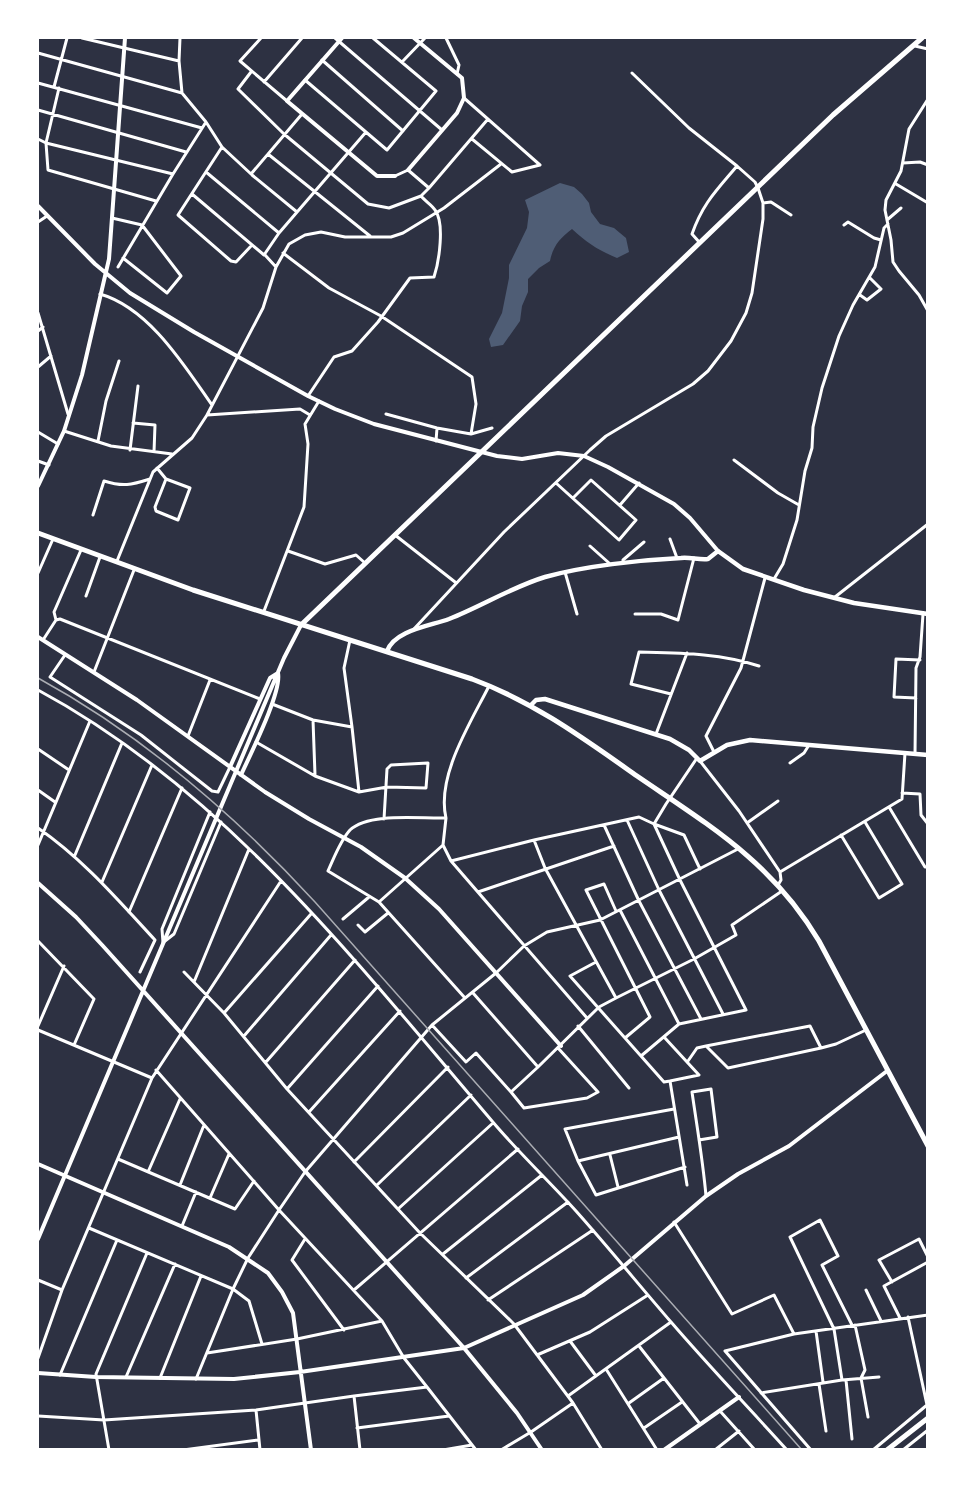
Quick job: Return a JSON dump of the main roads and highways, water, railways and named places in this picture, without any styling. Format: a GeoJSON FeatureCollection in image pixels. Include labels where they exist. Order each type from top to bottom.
{"type":"FeatureCollection","features":[{"type":"Feature","properties":{"kind":"main road"},"geometry":{"type":"LineString","coordinates":[[301,625],[670,268],[700,243],[841,108],[912,44],[922,38]]}},
{"type":"Feature","properties":{"kind":"main road"},"geometry":{"type":"LineString","coordinates":[[38,533],[134,570],[489,686],[531,705],[570,729],[741,848],[783,890],[819,941],[927,1146]]}},
{"type":"Feature","properties":{"kind":"main road"},"geometry":{"type":"LineString","coordinates":[[387,651],[395,640],[458,615],[535,580],[566,572],[611,565],[677,558],[708,559],[718,551],[743,569],[765,578],[868,606],[925,614]]}},
{"type":"Feature","properties":{"kind":"main road"},"geometry":{"type":"LineString","coordinates":[[531,705],[536,700],[545,699],[656,734],[678,743],[699,760],[733,743],[750,741],[927,755]]}},
{"type":"Feature","properties":{"kind":"main road"},"geometry":{"type":"LineString","coordinates":[[890,1447],[927,1418]]}},
{"type":"Feature","properties":{"kind":"water"},"geometry":{"type":"Polygon","coordinates":[[[560,183],[574,187],[582,194],[600,224],[614,228],[626,238],[629,252],[617,258],[593,246],[572,229],[558,243],[550,261],[528,279],[528,292],[522,306],[520,321],[503,345],[491,347],[489,339],[502,313],[509,278],[509,265],[527,228],[529,212],[525,200],[560,183]]]}},
{"type":"Feature","properties":{"kind":"railway"},"geometry":{"type":"LineString","coordinates":[[38,678],[115,725],[151,751],[220,808],[284,869],[802,1450]]}}]}
